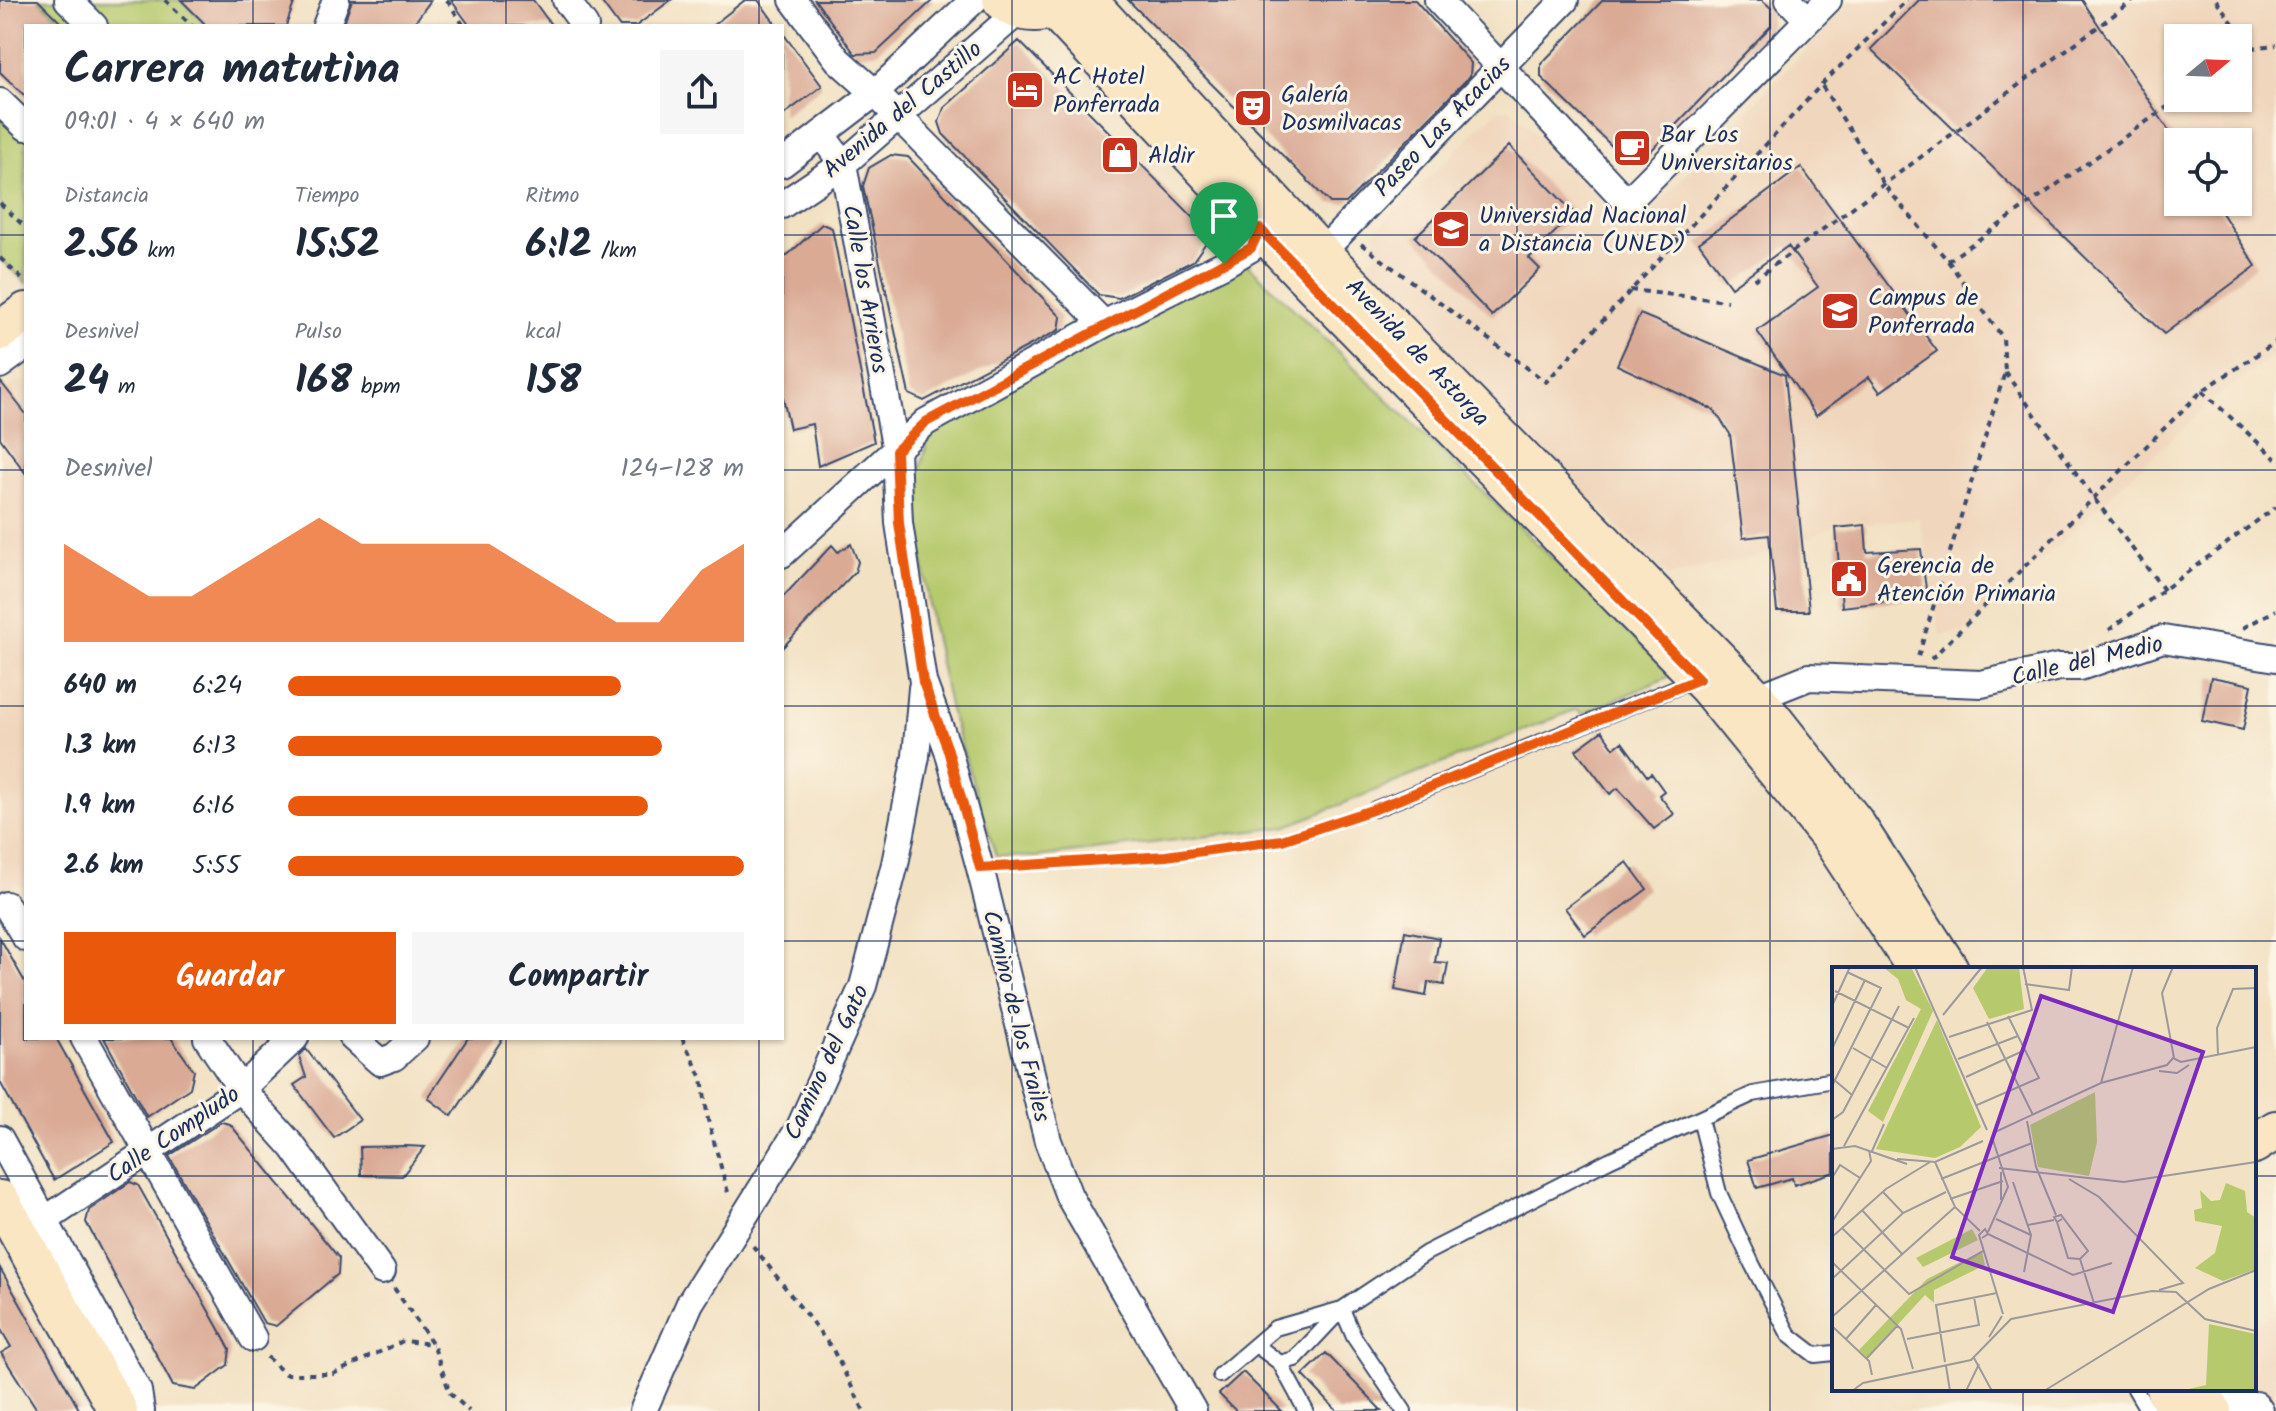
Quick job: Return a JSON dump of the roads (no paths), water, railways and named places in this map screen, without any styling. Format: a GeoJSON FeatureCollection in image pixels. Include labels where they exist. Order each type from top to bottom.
{"type":"FeatureCollection","features":[{"type":"Feature","properties":{"kind":"main road","name":"Avenida de Astorga"},"geometry":{"type":"LineString","coordinates":[[1046,4],[1260,229],[1699,679],[1745,707]]}},
{"type":"Feature","properties":{"kind":"main road","name":"Avenida de Astorga"},"geometry":{"type":"LineString","coordinates":[[1046,4],[1332,242],[1745,707]]}},
{"type":"Feature","properties":{"kind":"main road"},"geometry":{"type":"LineString","coordinates":[[0,331],[24,313]]}},
{"type":"Feature","properties":{"kind":"main road"},"geometry":{"type":"LineString","coordinates":[[1745,707],[1916,967]]}},
{"type":"Feature","properties":{"kind":"main road"},"geometry":{"type":"LineString","coordinates":[[1745,707],[1854,822],[1948,967]]}},
{"type":"Feature","properties":{"kind":"main road"},"geometry":{"type":"LineString","coordinates":[[2256,1143],[2276,1130]]}},
{"type":"Feature","properties":{"kind":"main road"},"geometry":{"type":"LineString","coordinates":[[0,1200],[33,1229],[118,1411]]}},
{"type":"Feature","properties":{"kind":"main road"},"geometry":{"type":"LineString","coordinates":[[2170,1391],[2199,1403]]}},
{"type":"Feature","properties":{"kind":"street"},"geometry":{"type":"LineString","coordinates":[[68,0],[92,24]]}},
{"type":"Feature","properties":{"kind":"street"},"geometry":{"type":"LineString","coordinates":[[327,24],[336,0]]}},
{"type":"Feature","properties":{"kind":"street"},"geometry":{"type":"LineString","coordinates":[[566,0],[584,24]]}},
{"type":"Feature","properties":{"kind":"street"},"geometry":{"type":"LineString","coordinates":[[793,0],[838,60],[875,93],[1104,324]]}},
{"type":"Feature","properties":{"kind":"street","name":"Avenida del Castillo"},"geometry":{"type":"LineString","coordinates":[[784,162],[875,93],[974,0]]}},
{"type":"Feature","properties":{"kind":"street"},"geometry":{"type":"LineString","coordinates":[[1438,0],[1627,202],[1828,0]]}},
{"type":"Feature","properties":{"kind":"street","name":"Paseo Las Acacias"},"geometry":{"type":"LineString","coordinates":[[1332,242],[1565,0]]}},
{"type":"Feature","properties":{"kind":"street"},"geometry":{"type":"LineString","coordinates":[[1789,0],[1808,20]]}},
{"type":"Feature","properties":{"kind":"street","name":"Avenida del Castillo"},"geometry":{"type":"LineString","coordinates":[[784,204],[843,164],[1046,4]]}},
{"type":"Feature","properties":{"kind":"street"},"geometry":{"type":"LineString","coordinates":[[0,102],[24,125]]}},
{"type":"Feature","properties":{"kind":"street","name":"Calle los Arrieros"},"geometry":{"type":"LineString","coordinates":[[821,134],[843,164],[896,451]]}},
{"type":"Feature","properties":{"kind":"street"},"geometry":{"type":"LineString","coordinates":[[784,552],[926,422],[1251,248],[1260,229]]}},
{"type":"Feature","properties":{"kind":"street"},"geometry":{"type":"LineString","coordinates":[[0,365],[24,347]]}},
{"type":"Feature","properties":{"kind":"street","name":"Camino de los Frailes"},"geometry":{"type":"LineString","coordinates":[[896,451],[899,523],[923,682],[948,750],[1048,1141],[1064,1182],[1193,1411]]}},
{"type":"Feature","properties":{"kind":"street","name":"Calle del Medio"},"geometry":{"type":"LineString","coordinates":[[1745,707],[1809,677],[1911,678],[1981,684],[2059,667],[2080,667],[2163,639],[2276,658]]}},
{"type":"Feature","properties":{"kind":"street","name":"Camino del Gato"},"geometry":{"type":"LineString","coordinates":[[643,1411],[690,1303],[800,1127],[863,986],[895,864],[916,756],[923,682]]}},
{"type":"Feature","properties":{"kind":"street"},"geometry":{"type":"LineString","coordinates":[[6,905],[24,935]]}},
{"type":"Feature","properties":{"kind":"street"},"geometry":{"type":"LineString","coordinates":[[85,1040],[150,1150],[253,1338]]}},
{"type":"Feature","properties":{"kind":"street"},"geometry":{"type":"LineString","coordinates":[[208,1040],[241,1089],[293,1147],[382,1271]]}},
{"type":"Feature","properties":{"kind":"street","name":"Calle Compludo"},"geometry":{"type":"LineString","coordinates":[[33,1229],[241,1089],[293,1040]]}},
{"type":"Feature","properties":{"kind":"street"},"geometry":{"type":"LineString","coordinates":[[355,1040],[380,1062],[401,1052],[413,1040]]}},
{"type":"Feature","properties":{"kind":"street"},"geometry":{"type":"LineString","coordinates":[[0,1139],[33,1229],[138,1391],[141,1411]]}},
{"type":"Feature","properties":{"kind":"street"},"geometry":{"type":"LineString","coordinates":[[2199,1403],[2231,1406],[2254,1402]]}},
{"type":"Feature","properties":{"kind":"lane"},"geometry":{"type":"LineString","coordinates":[[1375,809],[1699,679]]}},
{"type":"Feature","properties":{"kind":"lane"},"geometry":{"type":"LineString","coordinates":[[1280,1363],[1295,1359],[1342,1309],[1426,1253],[1609,1160],[1753,1094],[1832,1080]]}},
{"type":"Feature","properties":{"kind":"lane"},"geometry":{"type":"LineString","coordinates":[[1700,1119],[1719,1193],[1789,1335],[1815,1355],[1832,1353]]}},
{"type":"Feature","properties":{"kind":"lane"},"geometry":{"type":"LineString","coordinates":[[1220,1375],[1275,1328],[1342,1309]]}},
{"type":"Feature","properties":{"kind":"lane"},"geometry":{"type":"LineString","coordinates":[[1342,1309],[1354,1337],[1404,1411]]}},
{"type":"Feature","properties":{"kind":"lane"},"geometry":{"type":"LineString","coordinates":[[1256,1345],[1280,1363],[1306,1411]]}},
{"type":"Feature","properties":{"kind":"lane"},"geometry":{"type":"LineString","coordinates":[[2136,1391],[2148,1411]]}},
{"type":"Feature","properties":{"kind":"place","name":"AC Hotel Ponferrada"},"geometry":{"type":"Point","coordinates":[1025,90]}},
{"type":"Feature","properties":{"kind":"place","name":"Galería Dosmilvacas"},"geometry":{"type":"Point","coordinates":[1253,108]}},
{"type":"Feature","properties":{"kind":"place","name":"Bar Los Universitarios"},"geometry":{"type":"Point","coordinates":[1632,148]}},
{"type":"Feature","properties":{"kind":"place","name":"Aldir"},"geometry":{"type":"Point","coordinates":[1120,155]}},
{"type":"Feature","properties":{"kind":"place","name":"Universidad Nacional a Distancia (UNED)"},"geometry":{"type":"Point","coordinates":[1451,229]}},
{"type":"Feature","properties":{"kind":"place","name":"Campus de Ponferrada"},"geometry":{"type":"Point","coordinates":[1840,311]}},
{"type":"Feature","properties":{"kind":"place","name":"Gerencia de Atención Primaria"},"geometry":{"type":"Point","coordinates":[1849,579]}}]}
